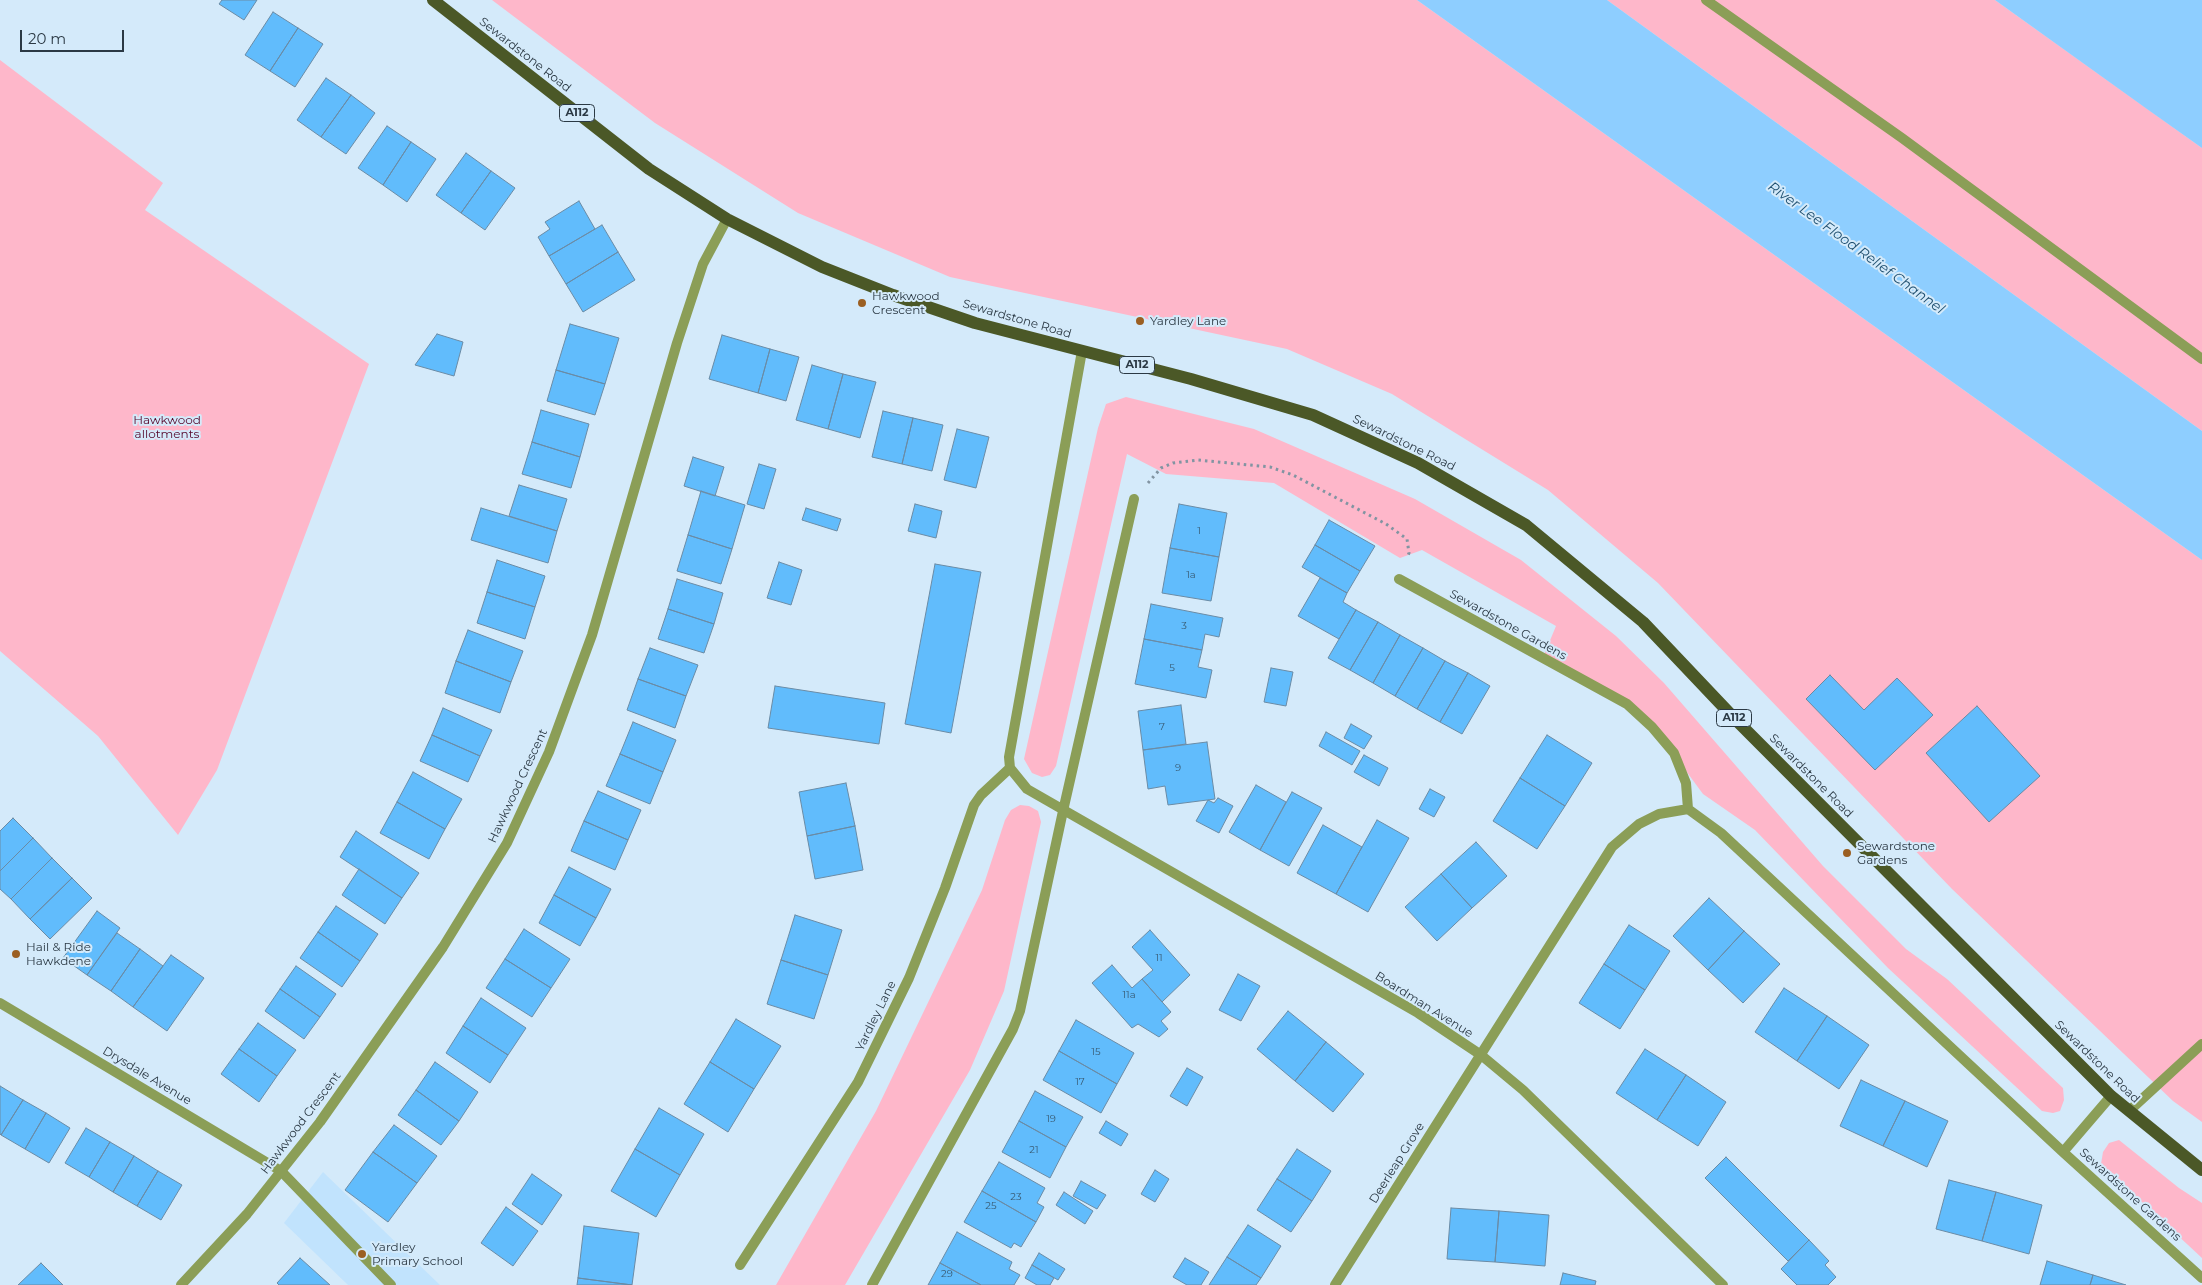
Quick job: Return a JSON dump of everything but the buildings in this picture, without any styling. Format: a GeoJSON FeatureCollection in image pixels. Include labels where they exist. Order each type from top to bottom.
{"type":"FeatureCollection","features":[{"type":"Feature","properties":{"kind":"main road","name":"Sewardstone Road"},"geometry":{"type":"LineString","coordinates":[[433,0],[649,170],[727,219],[822,266],[893,295],[975,323],[1191,379],[1313,415],[1418,463],[1526,525],[1643,622],[1734,718],[2111,1096],[2202,1170]]}},
{"type":"Feature","properties":{"kind":"street"},"geometry":{"type":"LineString","coordinates":[[1706,0],[1902,138],[2202,360]]}},
{"type":"Feature","properties":{"kind":"street","name":"Hawkwood Crescent"},"geometry":{"type":"LineString","coordinates":[[181,1285],[247,1214],[320,1122],[443,947],[507,843],[549,752],[592,635],[677,343],[703,264],[727,219]]}},
{"type":"Feature","properties":{"kind":"street"},"geometry":{"type":"LineString","coordinates":[[1063,811],[1027,789],[1010,768],[1009,757],[1082,351]]}},
{"type":"Feature","properties":{"kind":"street"},"geometry":{"type":"LineString","coordinates":[[872,1285],[1013,1029],[1020,1011],[1134,499]]}},
{"type":"Feature","properties":{"kind":"street","name":"Sewardstone Gardens"},"geometry":{"type":"LineString","coordinates":[[1399,579],[1627,704],[1652,727],[1674,753],[1686,783],[1688,809],[1721,833],[2063,1152],[2202,1278]]}},
{"type":"Feature","properties":{"kind":"street","name":"Yardley Lane"},"geometry":{"type":"LineString","coordinates":[[740,1265],[858,1082],[909,978],[945,888],[974,805],[981,795],[1010,768]]}},
{"type":"Feature","properties":{"kind":"street"},"geometry":{"type":"LineString","coordinates":[[1481,1055],[1612,847],[1639,824],[1658,814],[1688,809]]}},
{"type":"Feature","properties":{"kind":"street","name":"Boardman Avenue"},"geometry":{"type":"LineString","coordinates":[[1063,811],[1418,1013],[1481,1055],[1523,1090],[1723,1285]]}},
{"type":"Feature","properties":{"kind":"street","name":"Drysdale Avenue"},"geometry":{"type":"LineString","coordinates":[[0,1003],[281,1171],[392,1285]]}},
{"type":"Feature","properties":{"kind":"street"},"geometry":{"type":"LineString","coordinates":[[2129,1111],[2202,1044]]}},
{"type":"Feature","properties":{"kind":"street","name":"Deerleap Grove"},"geometry":{"type":"LineString","coordinates":[[1335,1285],[1481,1055]]}},
{"type":"Feature","properties":{"kind":"street","name":"Sewardstone Gardens"},"geometry":{"type":"LineString","coordinates":[[2063,1152],[2111,1096]]}},
{"type":"Feature","properties":{"kind":"path"},"geometry":{"type":"LineString","coordinates":[[1161,468],[1173,463],[1198,460],[1270,467],[1293,475],[1386,524],[1407,540],[1409,552]]}},
{"type":"Feature","properties":{"kind":"shaded area","name":"Yardley Primary School"},"geometry":{"type":"Polygon","coordinates":[[[323,1172],[440,1285],[348,1285],[284,1223],[323,1172]]]}},
{"type":"Feature","properties":{"kind":"green space"},"geometry":{"type":"Polygon","coordinates":[[[492,0],[1417,0],[2202,560],[2202,1122],[2173,1101],[1952,889],[1658,583],[1548,490],[1392,394],[1287,349],[950,277],[798,213],[655,123],[492,0]]]}},
{"type":"Feature","properties":{"kind":"green space"},"geometry":{"type":"Polygon","coordinates":[[[1607,0],[1995,0],[2202,148],[2202,431],[1607,0]]]}},
{"type":"Feature","properties":{"kind":"green space","name":"Hawkwood allotments"},"geometry":{"type":"Polygon","coordinates":[[[0,60],[163,183],[145,210],[369,364],[217,770],[178,835],[98,736],[0,651],[0,60]]]}},
{"type":"Feature","properties":{"kind":"green space"},"geometry":{"type":"Polygon","coordinates":[[[1126,397],[1254,429],[1415,499],[1521,560],[1616,636],[1664,683],[1823,866],[1906,949],[1947,979],[2063,1088],[2064,1100],[2060,1111],[2053,1113],[2042,1111],[1888,968],[1755,830],[1703,794],[1644,714],[1544,655],[1556,626],[1422,550],[1400,558],[1274,483],[1166,474],[1127,454],[1056,766],[1050,775],[1042,777],[1032,773],[1024,759],[1098,428],[1106,404],[1126,397]]]}},
{"type":"Feature","properties":{"kind":"green space"},"geometry":{"type":"Polygon","coordinates":[[[1020,805],[1029,806],[1038,811],[1041,822],[1004,991],[970,1070],[845,1285],[776,1285],[876,1111],[982,890],[1005,820],[1011,810],[1020,805]]]}},
{"type":"Feature","properties":{"kind":"green space"},"geometry":{"type":"Polygon","coordinates":[[[2119,1140],[2179,1188],[2202,1203],[2202,1258],[2101,1164],[2103,1152],[2109,1143],[2119,1140]]]}},
{"type":"Feature","properties":{"kind":"water","name":"River Lee Flood Relief Channel"},"geometry":{"type":"Polygon","coordinates":[[[1417,0],[1607,0],[2202,431],[2202,560],[1417,0]]]}},
{"type":"Feature","properties":{"kind":"water"},"geometry":{"type":"Polygon","coordinates":[[[1995,0],[2202,0],[2202,148],[2147,109],[1995,0]]]}},
{"type":"Feature","properties":{"kind":"place","name":"Hawkwood Crescent"},"geometry":{"type":"Point","coordinates":[862,303]}},
{"type":"Feature","properties":{"kind":"place","name":"Yardley Lane"},"geometry":{"type":"Point","coordinates":[1140,321]}},
{"type":"Feature","properties":{"kind":"place","name":"Sewardstone Gardens"},"geometry":{"type":"Point","coordinates":[1847,853]}},
{"type":"Feature","properties":{"kind":"place","name":"Hail & Ride Hawkdene"},"geometry":{"type":"Point","coordinates":[16,954]}},
{"type":"Feature","properties":{"kind":"place","name":"Yardley Primary School"},"geometry":{"type":"Point","coordinates":[362,1254]}}]}
